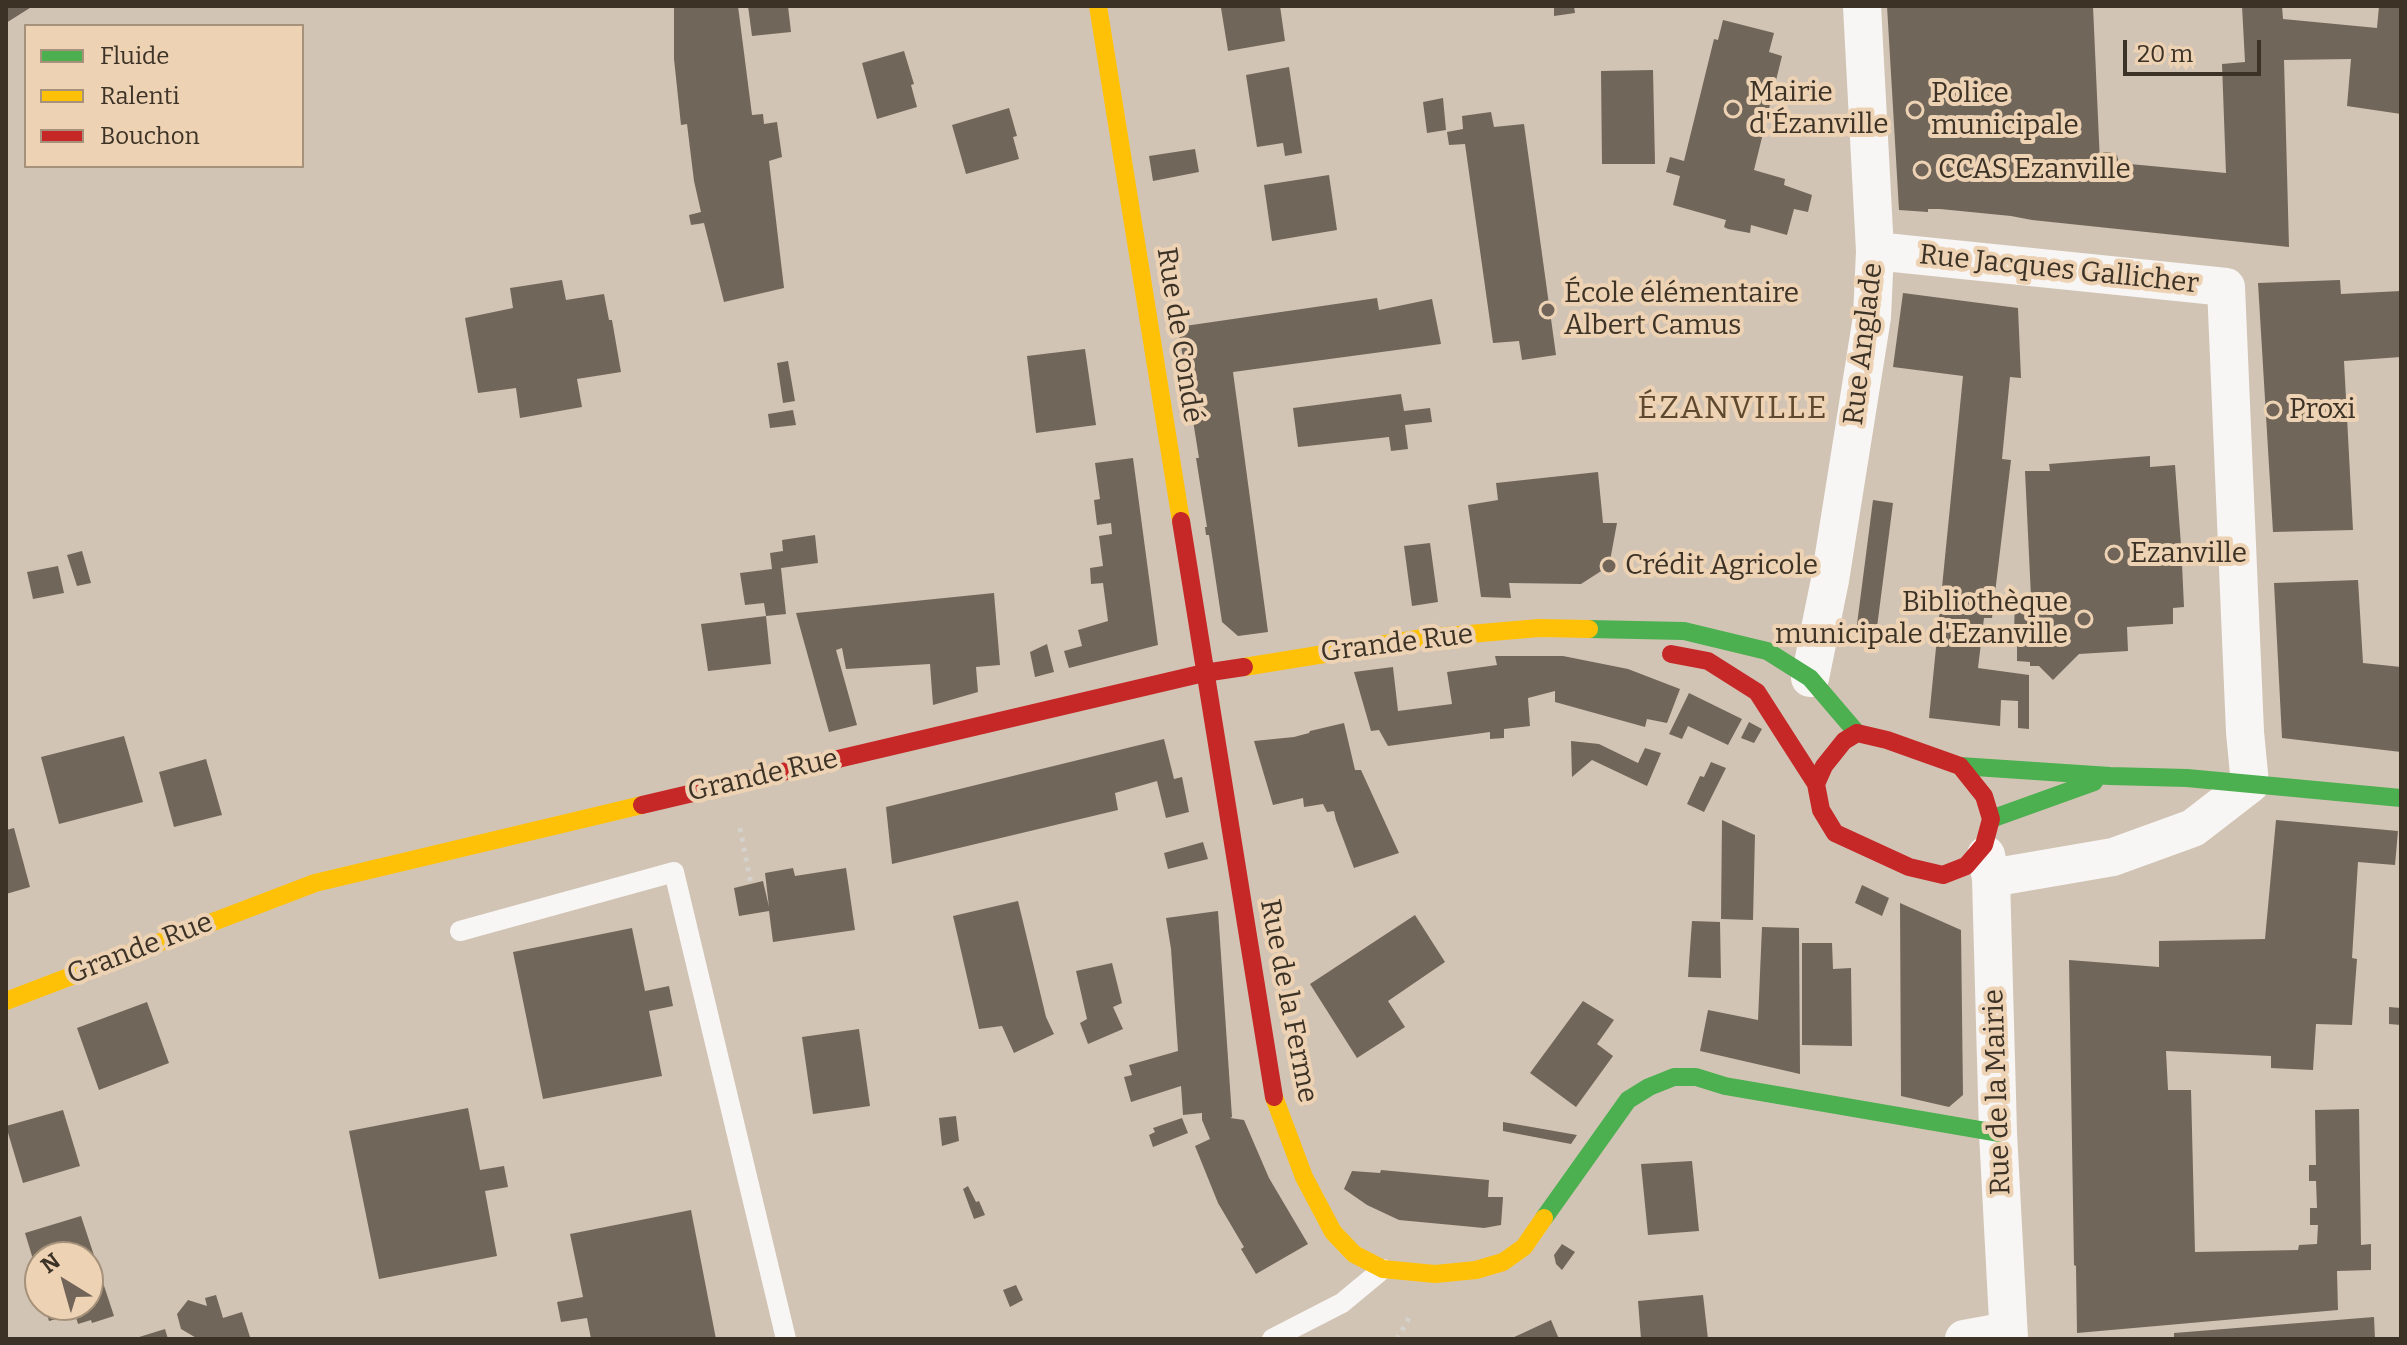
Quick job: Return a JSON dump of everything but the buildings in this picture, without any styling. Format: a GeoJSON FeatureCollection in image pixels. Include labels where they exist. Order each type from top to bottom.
{"type":"FeatureCollection","features":[{"type":"Feature","properties":{"kind":"main road","name":"Rue de Condé"},"geometry":{"type":"LineString","coordinates":[[1098,6],[1204,673]]}},
{"type":"Feature","properties":{"kind":"main road","name":"Grande Rue"},"geometry":{"type":"LineString","coordinates":[[1539,628],[1708,661],[1757,692],[1816,784]]}},
{"type":"Feature","properties":{"kind":"main road","name":"Grande Rue"},"geometry":{"type":"LineString","coordinates":[[6,1001],[315,883],[1204,673],[1423,638],[1539,628],[1684,631],[1767,651],[1810,678],[1857,733]]}},
{"type":"Feature","properties":{"kind":"main road","name":"Rue de la Ferme"},"geometry":{"type":"LineString","coordinates":[[1204,673],[1274,1099],[1304,1177],[1333,1232],[1354,1254],[1383,1269],[1435,1274],[1476,1270],[1503,1262],[1524,1247],[1628,1100],[1674,1077],[1696,1077],[1725,1086],[1998,1133]]}},
{"type":"Feature","properties":{"kind":"main road"},"geometry":{"type":"LineString","coordinates":[[2110,776],[1989,847],[1966,866],[1943,875],[1909,867],[1835,833],[1821,810],[1816,784],[1824,766],[1844,741],[1857,733],[1887,740],[1960,766],[2187,778],[2401,798]]}},
{"type":"Feature","properties":{"kind":"main road"},"geometry":{"type":"LineString","coordinates":[[1960,766],[1984,796],[1989,847]]}},
{"type":"Feature","properties":{"kind":"street","name":"Rue Anglade"},"geometry":{"type":"LineString","coordinates":[[1810,678],[1830,580],[1872,317],[1875,251],[1862,6]]}},
{"type":"Feature","properties":{"kind":"street","name":"Rue Jacques Gallicher"},"geometry":{"type":"LineString","coordinates":[[1875,251],[2226,287],[2245,732],[2250,784]]}},
{"type":"Feature","properties":{"kind":"street"},"geometry":{"type":"LineString","coordinates":[[1989,847],[2113,857],[2193,828],[2250,784]]}},
{"type":"Feature","properties":{"kind":"street","name":"Rue de la Mairie"},"geometry":{"type":"LineString","coordinates":[[1989,847],[2008,1335]]}},
{"type":"Feature","properties":{"kind":"street"},"geometry":{"type":"LineString","coordinates":[[1964,1339],[2008,1335]]}},
{"type":"Feature","properties":{"kind":"lane"},"geometry":{"type":"LineString","coordinates":[[460,931],[674,872],[786,1339]]}},
{"type":"Feature","properties":{"kind":"lane"},"geometry":{"type":"LineString","coordinates":[[1272,1339],[1342,1303],[1383,1269]]}},
{"type":"Feature","properties":{"kind":"path"},"geometry":{"type":"LineString","coordinates":[[731,784],[751,884]]}},
{"type":"Feature","properties":{"kind":"traffic: fast"},"geometry":{"type":"LineString","coordinates":[[1589,629],[1684,631],[1767,651],[1810,678],[1857,733]]}},
{"type":"Feature","properties":{"kind":"traffic: fast"},"geometry":{"type":"LineString","coordinates":[[1960,766],[2187,778],[2401,798]]}},
{"type":"Feature","properties":{"kind":"traffic: fast"},"geometry":{"type":"LineString","coordinates":[[1991,819],[2094,782]]}},
{"type":"Feature","properties":{"kind":"traffic: fast"},"geometry":{"type":"LineString","coordinates":[[1544,1218],[1628,1100],[1674,1077],[1696,1077],[1725,1086],[1998,1133]]}},
{"type":"Feature","properties":{"kind":"traffic: slow"},"geometry":{"type":"LineString","coordinates":[[1098,6],[1181,521]]}},
{"type":"Feature","properties":{"kind":"traffic: slow"},"geometry":{"type":"LineString","coordinates":[[1244,667],[1423,638],[1539,628],[1589,629]]}},
{"type":"Feature","properties":{"kind":"traffic: slow"},"geometry":{"type":"LineString","coordinates":[[6,1001],[315,883],[642,805]]}},
{"type":"Feature","properties":{"kind":"traffic: slow"},"geometry":{"type":"LineString","coordinates":[[1274,1097],[1304,1177],[1333,1232],[1354,1254],[1383,1269],[1435,1274],[1476,1270],[1503,1262],[1524,1247],[1544,1218]]}},
{"type":"Feature","properties":{"kind":"traffic: jam"},"geometry":{"type":"LineString","coordinates":[[1181,521],[1274,1097]]}},
{"type":"Feature","properties":{"kind":"traffic: jam"},"geometry":{"type":"LineString","coordinates":[[1671,654],[1708,661],[1757,692],[1816,784]]}},
{"type":"Feature","properties":{"kind":"traffic: jam"},"geometry":{"type":"LineString","coordinates":[[642,805],[1204,673],[1244,667]]}},
{"type":"Feature","properties":{"kind":"traffic: jam"},"geometry":{"type":"LineString","coordinates":[[1857,733],[1887,740],[1960,766],[1984,796],[1991,819],[1984,845],[1966,866],[1943,875],[1909,867],[1835,833],[1821,810],[1816,784],[1824,766],[1844,741],[1857,733]]}},
{"type":"Feature","properties":{"kind":"place","name":"Mairie d'Ézanville"},"geometry":{"type":"Point","coordinates":[1733,109]}},
{"type":"Feature","properties":{"kind":"place","name":"Police municipale"},"geometry":{"type":"Point","coordinates":[1915,110]}},
{"type":"Feature","properties":{"kind":"place","name":"CCAS Ezanville"},"geometry":{"type":"Point","coordinates":[1922,170]}},
{"type":"Feature","properties":{"kind":"place","name":"École élémentaire Albert Camus"},"geometry":{"type":"Point","coordinates":[1548,310]}},
{"type":"Feature","properties":{"kind":"place","name":"Proxi"},"geometry":{"type":"Point","coordinates":[2273,410]}},
{"type":"Feature","properties":{"kind":"place","name":"Ezanville"},"geometry":{"type":"Point","coordinates":[2114,554]}},
{"type":"Feature","properties":{"kind":"place","name":"Crédit Agricole"},"geometry":{"type":"Point","coordinates":[1609,566]}},
{"type":"Feature","properties":{"kind":"place","name":"Bibliothèque municipale d'Ezanville"},"geometry":{"type":"Point","coordinates":[2084,619]}},
{"type":"Feature","properties":{"kind":"district","name":"ÉZANVILLE"},"geometry":{"type":"Point","coordinates":[1733,409]}}]}
